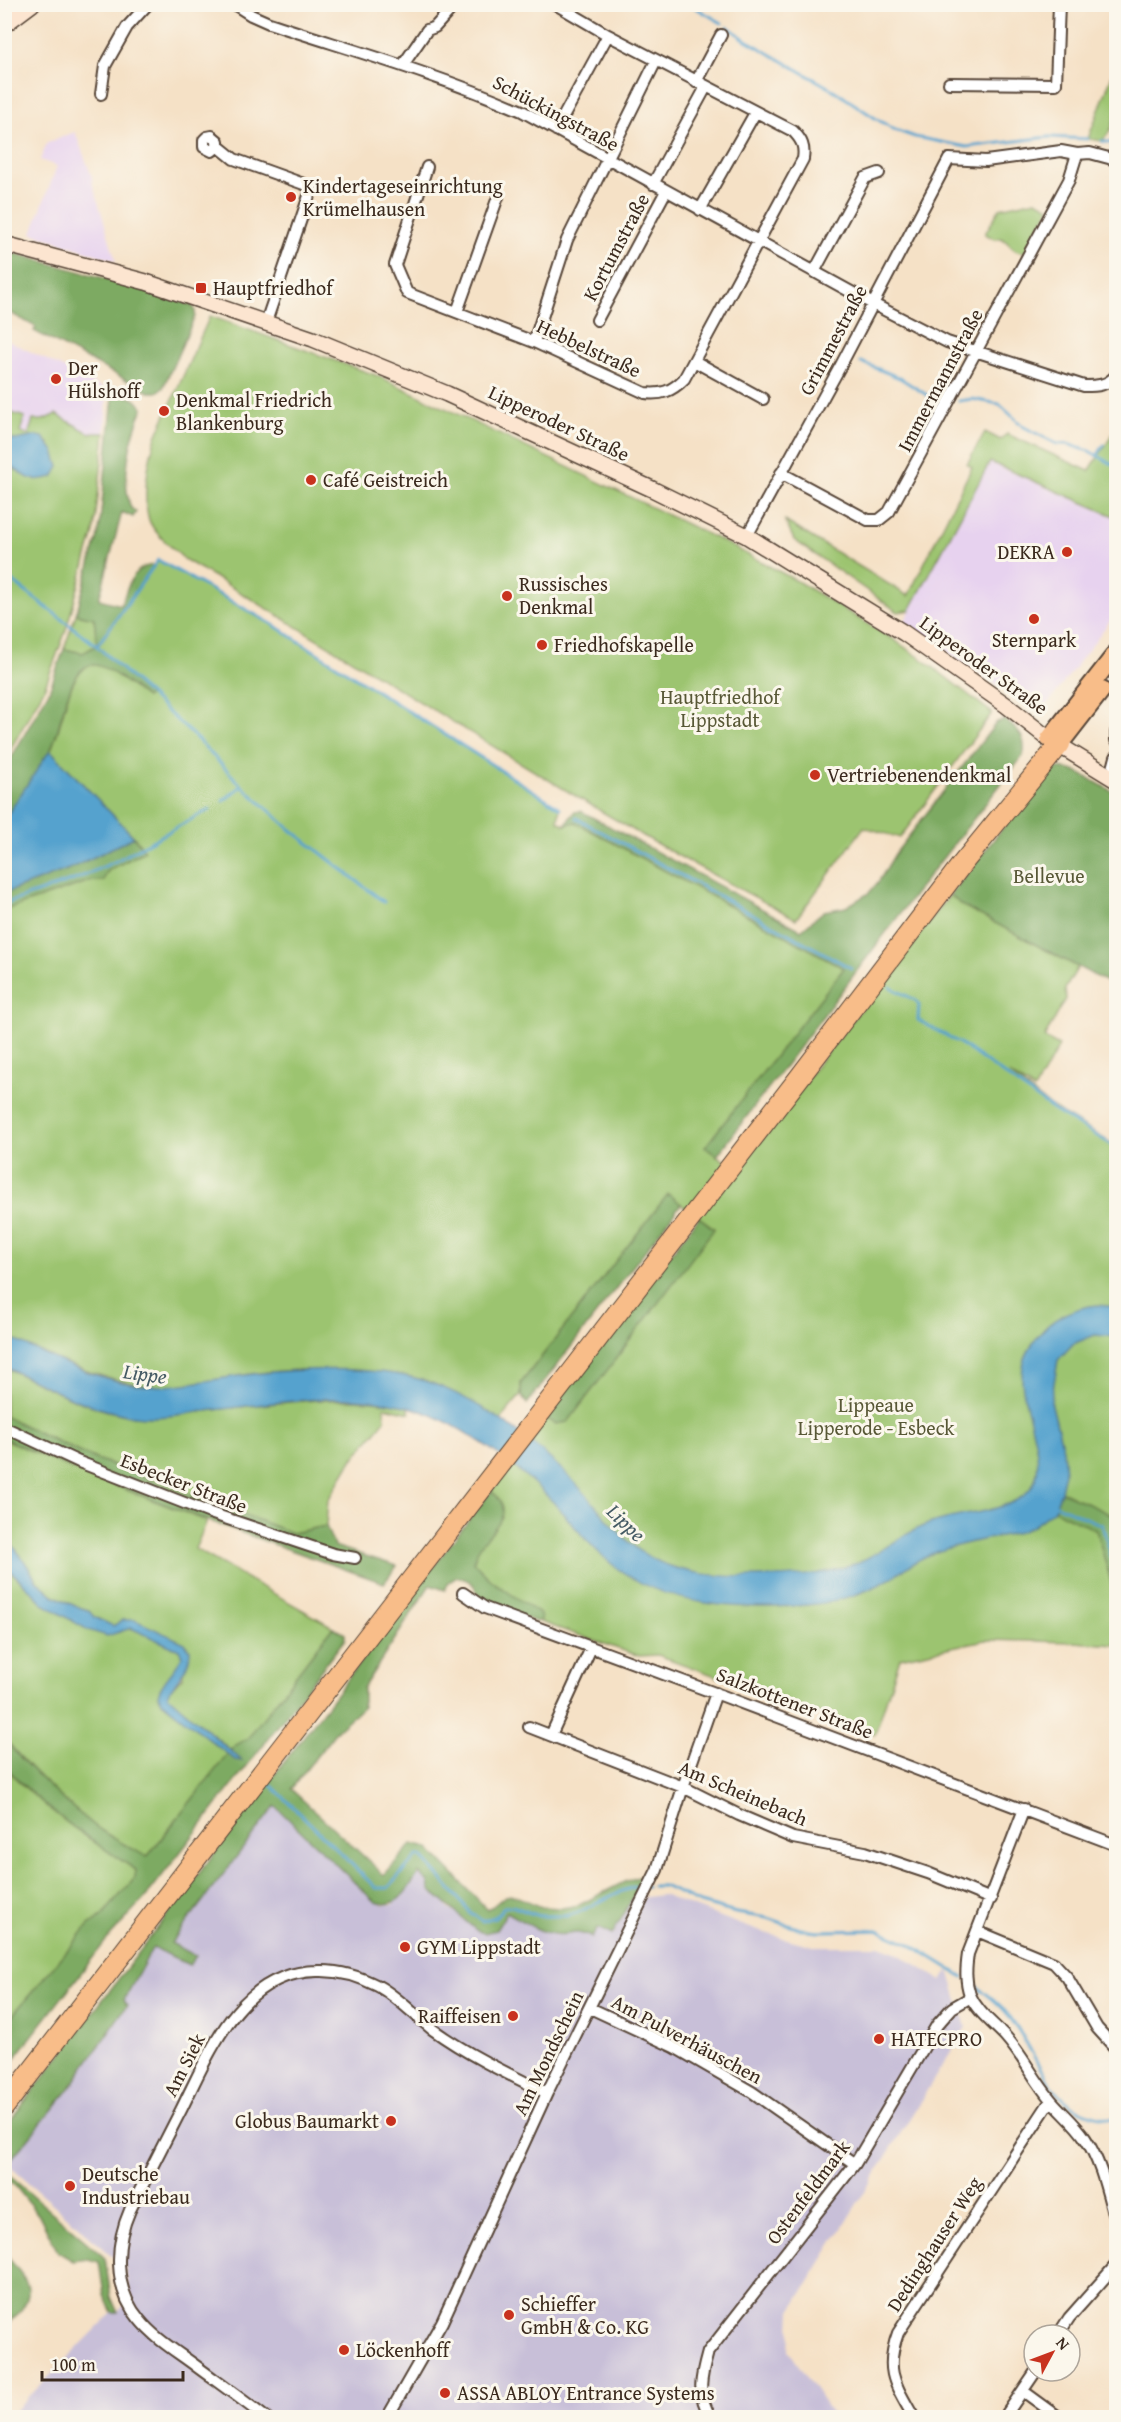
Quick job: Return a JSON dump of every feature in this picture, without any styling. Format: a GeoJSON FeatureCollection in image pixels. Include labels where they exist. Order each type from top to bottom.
{"type":"FeatureCollection","features":[{"type":"Feature","properties":{"kind":"highway"},"geometry":{"type":"LineString","coordinates":[[4,2089],[465,1500],[932,893],[1054,741]]}},
{"type":"Feature","properties":{"kind":"highway"},"geometry":{"type":"LineString","coordinates":[[4,2107],[465,1500]]}},
{"type":"Feature","properties":{"kind":"main road"},"geometry":{"type":"LineString","coordinates":[[4,25],[32,4]]}},
{"type":"Feature","properties":{"kind":"main road","name":"Lipperoder Straße"},"geometry":{"type":"LineString","coordinates":[[4,244],[146,282],[266,322],[447,394],[652,489],[747,537],[904,633],[1054,741],[1113,778]]}},
{"type":"Feature","properties":{"kind":"main road"},"geometry":{"type":"LineString","coordinates":[[1054,741],[1116,653]]}},
{"type":"Feature","properties":{"kind":"main road"},"geometry":{"type":"LineString","coordinates":[[1054,741],[1116,670]]}},
{"type":"Feature","properties":{"kind":"street"},"geometry":{"type":"LineString","coordinates":[[101,94],[105,66],[127,27],[148,4]]}},
{"type":"Feature","properties":{"kind":"street"},"geometry":{"type":"LineString","coordinates":[[403,65],[417,47],[421,37],[427,30],[435,27],[452,8],[452,4]]}},
{"type":"Feature","properties":{"kind":"street"},"geometry":{"type":"LineString","coordinates":[[555,4],[754,113],[700,210]]}},
{"type":"Feature","properties":{"kind":"street"},"geometry":{"type":"LineString","coordinates":[[949,83],[1056,84],[1059,4]]}},
{"type":"Feature","properties":{"kind":"street","name":"Schückingstraße"},"geometry":{"type":"LineString","coordinates":[[236,5],[269,23],[403,65],[522,111],[606,159],[947,342],[1084,386],[1098,386],[1112,381],[1116,375]]}},
{"type":"Feature","properties":{"kind":"street"},"geometry":{"type":"LineString","coordinates":[[556,130],[608,35]]}},
{"type":"Feature","properties":{"kind":"street"},"geometry":{"type":"LineString","coordinates":[[653,184],[701,84],[721,35]]}},
{"type":"Feature","properties":{"kind":"street"},"geometry":{"type":"LineString","coordinates":[[534,342],[567,240],[656,61]]}},
{"type":"Feature","properties":{"kind":"street","name":"Hebbelstraße"},"geometry":{"type":"LineString","coordinates":[[427,167],[395,265],[407,293],[534,342],[645,393],[662,394],[684,379],[803,159],[804,150],[800,138],[794,131],[754,113]]}},
{"type":"Feature","properties":{"kind":"street"},"geometry":{"type":"LineString","coordinates":[[218,146],[234,159],[312,187],[266,322]]}},
{"type":"Feature","properties":{"kind":"street","name":"Grimmestraße"},"geometry":{"type":"LineString","coordinates":[[747,537],[949,159],[986,161],[1061,151],[1077,154]]}},
{"type":"Feature","properties":{"kind":"street"},"geometry":{"type":"LineString","coordinates":[[1077,154],[1090,153],[1116,160]]}},
{"type":"Feature","properties":{"kind":"street","name":"Immermannstraße"},"geometry":{"type":"LineString","coordinates":[[780,473],[868,520],[879,520],[885,517],[1069,180],[1077,154]]}},
{"type":"Feature","properties":{"kind":"street"},"geometry":{"type":"LineString","coordinates":[[814,272],[865,178],[879,173]]}},
{"type":"Feature","properties":{"kind":"street","name":"Kortumstraße"},"geometry":{"type":"LineString","coordinates":[[597,320],[666,191]]}},
{"type":"Feature","properties":{"kind":"street"},"geometry":{"type":"LineString","coordinates":[[457,312],[498,197]]}},
{"type":"Feature","properties":{"kind":"street"},"geometry":{"type":"LineString","coordinates":[[694,361],[763,399]]}},
{"type":"Feature","properties":{"kind":"street"},"geometry":{"type":"LineString","coordinates":[[1116,732],[1116,740]]}},
{"type":"Feature","properties":{"kind":"street"},"geometry":{"type":"LineString","coordinates":[[1113,778],[1116,757]]}},
{"type":"Feature","properties":{"kind":"street","name":"Esbecker Straße"},"geometry":{"type":"LineString","coordinates":[[4,1427],[79,1462],[210,1513],[333,1554],[355,1557]]}},
{"type":"Feature","properties":{"kind":"street","name":"Salzkottener Straße"},"geometry":{"type":"LineString","coordinates":[[463,1593],[485,1608],[1116,1845]]}},
{"type":"Feature","properties":{"kind":"street"},"geometry":{"type":"LineString","coordinates":[[551,1735],[591,1648]]}},
{"type":"Feature","properties":{"kind":"street","name":"Am Mondschein"},"geometry":{"type":"LineString","coordinates":[[387,2418],[442,2322],[547,2093],[651,1882],[716,1693]]}},
{"type":"Feature","properties":{"kind":"street","name":"Am Scheinebach"},"geometry":{"type":"LineString","coordinates":[[529,1727],[683,1787],[738,1815],[793,1838],[865,1852],[928,1873],[991,1899]]}},
{"type":"Feature","properties":{"kind":"street"},"geometry":{"type":"LineString","coordinates":[[1024,1809],[968,1954],[966,1971],[971,1997],[984,2015],[1023,2057],[1051,2100],[1076,2125],[1086,2140],[1095,2156],[1116,2224]]}},
{"type":"Feature","properties":{"kind":"street"},"geometry":{"type":"LineString","coordinates":[[977,1930],[1054,1963],[1067,1977],[1097,2028],[1116,2049]]}},
{"type":"Feature","properties":{"kind":"street","name":"Am Siek"},"geometry":{"type":"LineString","coordinates":[[266,2418],[157,2338],[138,2318],[120,2280],[120,2236],[130,2210],[210,2050],[228,2021],[248,1998],[272,1981],[302,1971],[332,1971],[354,1975],[381,1988],[459,2047],[547,2093]]}},
{"type":"Feature","properties":{"kind":"street","name":"Ostenfeldmark"},"geometry":{"type":"LineString","coordinates":[[711,2418],[706,2409],[699,2381],[708,2352],[855,2164],[937,2025],[952,2008],[971,1997]]}},
{"type":"Feature","properties":{"kind":"street","name":"Am Pulverhäuschen"},"geometry":{"type":"LineString","coordinates":[[590,2008],[674,2047],[753,2092],[855,2164]]}},
{"type":"Feature","properties":{"kind":"street","name":"Dedinghauser Weg"},"geometry":{"type":"LineString","coordinates":[[914,2418],[896,2383],[890,2364],[898,2332],[1051,2100]]}},
{"type":"Feature","properties":{"kind":"street"},"geometry":{"type":"LineString","coordinates":[[1066,2323],[1116,2265]]}},
{"type":"Feature","properties":{"kind":"street"},"geometry":{"type":"LineString","coordinates":[[1004,2418],[1028,2383]]}},
{"type":"Feature","properties":{"kind":"street"},"geometry":{"type":"LineString","coordinates":[[1023,2391],[1060,2418]]}},
{"type":"Feature","properties":{"kind":"shaded area"},"geometry":{"type":"Polygon","coordinates":[[[75,132],[92,177],[116,261],[32,233],[57,166],[40,160],[47,143],[75,132]]]}},
{"type":"Feature","properties":{"kind":"shaded area"},"geometry":{"type":"Polygon","coordinates":[[[5,339],[107,390],[105,433],[89,433],[56,414],[43,420],[28,435],[20,433],[25,417],[5,411],[5,339]]]}},
{"type":"Feature","properties":{"kind":"shaded area"},"geometry":{"type":"Polygon","coordinates":[[[990,463],[1116,518],[1116,613],[1041,713],[903,624],[990,463]]]}},
{"type":"Feature","properties":{"kind":"shaded area"},"geometry":{"type":"Polygon","coordinates":[[[275,1806],[375,1902],[384,1905],[393,1904],[418,1873],[429,1882],[449,1909],[465,1919],[476,1930],[506,1912],[544,1932],[557,1935],[577,1931],[591,1937],[598,1928],[613,1934],[632,1899],[662,1895],[761,1932],[813,1946],[879,1946],[895,1952],[942,1981],[949,1970],[966,2027],[791,2311],[789,2351],[834,2417],[9,2417],[112,2313],[118,2312],[131,2298],[125,2267],[7,2164],[68,2091],[127,2006],[124,2000],[153,1946],[189,1965],[171,1943],[275,1806]]]}},
{"type":"Feature","properties":{"kind":"green space"},"geometry":{"type":"Polygon","coordinates":[[[1116,65],[1116,106],[1112,126],[1102,141],[1088,139],[1116,65]]]}},
{"type":"Feature","properties":{"kind":"green space"},"geometry":{"type":"Polygon","coordinates":[[[1036,200],[1050,207],[1025,252],[1017,251],[1001,238],[995,239],[985,234],[1000,208],[1036,200]]]}},
{"type":"Feature","properties":{"kind":"green space"},"geometry":{"type":"Polygon","coordinates":[[[5,251],[192,305],[195,316],[163,388],[157,392],[149,392],[34,331],[36,327],[5,310],[5,251]]]}},
{"type":"Feature","properties":{"kind":"green space","name":"Hauptfriedhof Lippstadt"},"geometry":{"type":"Polygon","coordinates":[[[210,316],[378,376],[728,544],[797,581],[891,638],[925,661],[992,713],[900,838],[864,827],[796,919],[679,856],[469,732],[184,559],[164,541],[151,525],[147,510],[146,490],[150,458],[155,439],[210,316]]]}},
{"type":"Feature","properties":{"kind":"green space"},"geometry":{"type":"Polygon","coordinates":[[[114,388],[136,400],[143,408],[131,444],[127,471],[128,497],[131,508],[136,512],[133,517],[122,512],[99,599],[121,605],[136,573],[147,566],[155,565],[98,646],[149,695],[146,698],[120,677],[98,665],[83,668],[76,676],[71,688],[51,749],[5,818],[5,769],[49,691],[64,649],[83,653],[97,645],[94,618],[76,614],[99,532],[114,388]]]}},
{"type":"Feature","properties":{"kind":"green space"},"geometry":{"type":"Polygon","coordinates":[[[5,411],[25,417],[20,432],[28,435],[33,420],[43,420],[56,414],[89,433],[105,433],[94,532],[65,633],[44,689],[5,759],[5,462],[14,470],[59,467],[49,443],[36,436],[16,440],[5,438],[5,411]]]}},
{"type":"Feature","properties":{"kind":"green space"},"geometry":{"type":"Polygon","coordinates":[[[1116,429],[1116,517],[990,462],[910,610],[898,612],[794,540],[785,521],[908,596],[972,467],[967,464],[985,432],[1001,440],[1007,434],[1089,471],[1116,429]]]}},
{"type":"Feature","properties":{"kind":"green space","name":"Lippeaue Lipperode - Esbeck"},"geometry":{"type":"Polygon","coordinates":[[[158,560],[272,624],[560,808],[558,821],[565,825],[575,822],[845,968],[705,1147],[736,1169],[950,895],[963,906],[1078,967],[1065,989],[1066,999],[1044,1038],[1059,1046],[1034,1090],[1009,1074],[1051,1107],[1116,1146],[1116,1645],[985,1640],[900,1658],[875,1734],[658,1655],[639,1656],[520,1615],[498,1585],[466,1561],[496,1495],[491,1491],[545,1418],[555,1423],[714,1228],[668,1195],[521,1383],[521,1395],[499,1421],[472,1403],[443,1388],[405,1376],[361,1371],[290,1371],[250,1374],[180,1385],[137,1384],[86,1371],[5,1335],[5,910],[90,881],[104,881],[109,870],[145,851],[50,750],[72,685],[83,668],[100,665],[146,698],[149,695],[83,653],[64,649],[76,614],[94,618],[98,645],[158,560]]]}},
{"type":"Feature","properties":{"kind":"green space"},"geometry":{"type":"Polygon","coordinates":[[[1005,720],[1018,731],[1023,740],[1023,756],[921,886],[717,1156],[705,1147],[844,968],[575,822],[565,825],[574,812],[581,811],[801,930],[824,911],[846,907],[869,893],[895,854],[997,722],[1005,720]]]}},
{"type":"Feature","properties":{"kind":"green space","name":"Bellevue"},"geometry":{"type":"Polygon","coordinates":[[[1059,768],[1075,771],[1116,793],[1116,987],[963,906],[950,895],[1047,772],[1059,768]]]}},
{"type":"Feature","properties":{"kind":"green space"},"geometry":{"type":"Polygon","coordinates":[[[134,837],[145,851],[109,870],[104,881],[90,881],[5,910],[5,893],[74,867],[134,837]]]}},
{"type":"Feature","properties":{"kind":"green space"},"geometry":{"type":"Polygon","coordinates":[[[668,1194],[681,1204],[527,1404],[521,1395],[521,1383],[668,1194]]]}},
{"type":"Feature","properties":{"kind":"green space"},"geometry":{"type":"Polygon","coordinates":[[[699,1217],[714,1229],[568,1422],[555,1424],[545,1417],[699,1217]]]}},
{"type":"Feature","properties":{"kind":"green space"},"geometry":{"type":"Polygon","coordinates":[[[4,1367],[85,1404],[119,1414],[136,1416],[165,1416],[311,1400],[384,1402],[408,1406],[410,1413],[384,1407],[385,1420],[350,1463],[328,1500],[326,1526],[292,1533],[83,1454],[5,1416],[4,1367]]]}},
{"type":"Feature","properties":{"kind":"green space"},"geometry":{"type":"Polygon","coordinates":[[[4,1416],[83,1454],[292,1533],[326,1526],[334,1546],[397,1566],[384,1583],[145,1497],[5,1439],[4,1416]]]}},
{"type":"Feature","properties":{"kind":"green space"},"geometry":{"type":"Polygon","coordinates":[[[4,1439],[77,1471],[207,1521],[195,1549],[333,1627],[247,1740],[231,1750],[167,1696],[182,1677],[190,1650],[123,1620],[113,1626],[94,1617],[88,1610],[53,1595],[37,1581],[5,1535],[4,1439]]]}},
{"type":"Feature","properties":{"kind":"green space"},"geometry":{"type":"Polygon","coordinates":[[[491,1491],[500,1501],[503,1510],[496,1527],[476,1553],[474,1563],[492,1581],[540,1614],[541,1620],[536,1622],[487,1604],[480,1597],[474,1585],[465,1579],[457,1577],[449,1582],[445,1590],[430,1585],[363,1688],[363,1707],[338,1729],[291,1789],[384,1875],[412,1844],[428,1848],[488,1910],[505,1896],[513,1895],[542,1907],[562,1908],[579,1905],[624,1882],[638,1877],[643,1879],[612,1935],[598,1928],[592,1937],[579,1933],[561,1935],[549,1933],[507,1912],[496,1930],[484,1933],[476,1930],[430,1890],[429,1882],[419,1873],[406,1892],[396,1901],[383,1904],[375,1902],[275,1806],[171,1943],[196,1956],[189,1965],[153,1947],[124,2000],[127,2005],[68,2091],[7,2164],[5,2163],[4,2129],[491,1491]]]}},
{"type":"Feature","properties":{"kind":"green space"},"geometry":{"type":"Polygon","coordinates":[[[1061,1491],[1116,1517],[1116,1621],[1112,1585],[1096,1530],[1054,1510],[1061,1491]]]}},
{"type":"Feature","properties":{"kind":"green space"},"geometry":{"type":"Polygon","coordinates":[[[4,1565],[45,1605],[116,1633],[131,1628],[179,1650],[182,1656],[180,1663],[160,1689],[162,1702],[228,1754],[147,1858],[107,1835],[83,1816],[36,1774],[5,1739],[4,1565]]]}},
{"type":"Feature","properties":{"kind":"green space"},"geometry":{"type":"Polygon","coordinates":[[[333,1627],[345,1634],[345,1639],[145,1898],[105,1942],[5,2071],[5,2024],[89,1925],[102,1916],[135,1878],[136,1870],[101,1847],[34,1796],[5,1766],[4,1739],[36,1774],[95,1826],[147,1857],[234,1746],[247,1739],[333,1627]]]}},
{"type":"Feature","properties":{"kind":"green space"},"geometry":{"type":"Polygon","coordinates":[[[4,1766],[50,1809],[136,1870],[135,1878],[102,1916],[89,1925],[5,2024],[4,1766]]]}},
{"type":"Feature","properties":{"kind":"green space"},"geometry":{"type":"Polygon","coordinates":[[[5,2172],[105,2258],[111,2297],[118,2313],[112,2313],[104,2295],[99,2262],[88,2259],[73,2261],[58,2252],[40,2217],[16,2187],[5,2178],[5,2172]]]}},
{"type":"Feature","properties":{"kind":"green space"},"geometry":{"type":"Polygon","coordinates":[[[4,2253],[21,2274],[28,2290],[23,2307],[5,2328],[4,2253]]]}},
{"type":"Feature","properties":{"kind":"water"},"geometry":{"type":"Polygon","coordinates":[[[43,437],[54,451],[59,467],[53,477],[31,479],[5,462],[5,438],[16,440],[43,437]]]}},
{"type":"Feature","properties":{"kind":"water"},"geometry":{"type":"Polygon","coordinates":[[[50,750],[134,837],[74,867],[5,893],[5,818],[50,750]]]}},
{"type":"Feature","properties":{"kind":"water"},"geometry":{"type":"Polygon","coordinates":[[[1098,1305],[1116,1307],[1116,1337],[1095,1335],[1073,1344],[1058,1360],[1051,1401],[1063,1449],[1065,1473],[1054,1510],[1033,1526],[1020,1532],[944,1549],[915,1562],[886,1581],[858,1594],[807,1605],[760,1607],[712,1604],[689,1600],[644,1585],[604,1558],[539,1488],[504,1459],[444,1421],[405,1406],[381,1401],[331,1399],[281,1402],[170,1416],[134,1416],[84,1403],[5,1367],[5,1335],[87,1372],[138,1385],[181,1384],[293,1370],[361,1370],[403,1375],[422,1380],[465,1398],[527,1439],[563,1471],[621,1535],[651,1558],[676,1568],[703,1574],[743,1577],[793,1576],[828,1572],[851,1565],[870,1557],[923,1526],[999,1507],[1020,1498],[1031,1487],[1037,1474],[1038,1459],[1023,1392],[1022,1370],[1026,1357],[1040,1334],[1056,1319],[1083,1307],[1098,1305]]]}},
{"type":"Feature","properties":{"kind":"water"},"geometry":{"type":"Polygon","coordinates":[[[5,1535],[37,1581],[53,1595],[88,1610],[94,1617],[113,1626],[123,1620],[135,1620],[185,1643],[190,1650],[190,1657],[168,1696],[242,1761],[235,1760],[162,1702],[158,1695],[180,1661],[182,1656],[179,1650],[131,1628],[107,1636],[88,1630],[45,1605],[5,1565],[5,1535]]]}},
{"type":"Feature","properties":{"kind":"waterway"},"geometry":{"type":"LineString","coordinates":[[689,4],[722,23]]}},
{"type":"Feature","properties":{"kind":"waterway"},"geometry":{"type":"LineString","coordinates":[[728,27],[895,130],[915,137],[967,147],[1049,137],[1088,139]]}},
{"type":"Feature","properties":{"kind":"waterway"},"geometry":{"type":"LineString","coordinates":[[1102,141],[1116,144]]}},
{"type":"Feature","properties":{"kind":"waterway"},"geometry":{"type":"LineString","coordinates":[[861,362],[900,378],[930,397],[941,398]]}},
{"type":"Feature","properties":{"kind":"waterway"},"geometry":{"type":"LineString","coordinates":[[959,401],[972,399],[999,404],[1024,427],[1057,444],[1067,444],[1089,451],[1116,466]]}},
{"type":"Feature","properties":{"kind":"waterway"},"geometry":{"type":"LineString","coordinates":[[1097,456],[1104,445]]}},
{"type":"Feature","properties":{"kind":"waterway"},"geometry":{"type":"LineString","coordinates":[[97,646],[158,560],[272,624],[560,808]]}},
{"type":"Feature","properties":{"kind":"waterway"},"geometry":{"type":"LineString","coordinates":[[4,575],[97,646],[198,740],[242,786],[290,829],[384,902]]}},
{"type":"Feature","properties":{"kind":"waterway"},"geometry":{"type":"LineString","coordinates":[[223,801],[242,786]]}},
{"type":"Feature","properties":{"kind":"waterway"},"geometry":{"type":"LineString","coordinates":[[4,904],[74,880],[114,862],[210,809]]}},
{"type":"Feature","properties":{"kind":"waterway"},"geometry":{"type":"LineString","coordinates":[[576,818],[851,968]]}},
{"type":"Feature","properties":{"kind":"waterway"},"geometry":{"type":"LineString","coordinates":[[890,987],[919,1004],[918,1020],[961,1044],[1055,1111],[1116,1147]]}},
{"type":"Feature","properties":{"kind":"waterway"},"geometry":{"type":"LineString","coordinates":[[1055,1504],[1102,1525],[1116,1571]]}},
{"type":"Feature","properties":{"kind":"waterway"},"geometry":{"type":"LineString","coordinates":[[270,1784],[376,1888],[388,1888],[417,1856],[421,1856],[471,1913],[482,1921],[495,1917],[504,1907],[512,1906],[539,1916],[567,1916],[617,1893],[634,1887],[647,1887]]}},
{"type":"Feature","properties":{"kind":"waterway"},"geometry":{"type":"LineString","coordinates":[[653,1886],[664,1886],[700,1903],[736,1913],[768,1918],[800,1929],[878,1930],[910,1944],[963,1977]]}},
{"type":"Feature","properties":{"kind":"waterway"},"geometry":{"type":"LineString","coordinates":[[971,1982],[1005,2011],[1021,2033],[1049,2082],[1061,2096],[1075,2107],[1093,2115],[1116,2119]]}},
{"type":"Feature","properties":{"kind":"place","name":"Kindertageseinrichtung Krümelhausen"},"geometry":{"type":"Point","coordinates":[291,197]}},
{"type":"Feature","properties":{"kind":"place","name":"Hauptfriedhof"},"geometry":{"type":"Point","coordinates":[201,288]}},
{"type":"Feature","properties":{"kind":"place","name":"Der Hülshoff"},"geometry":{"type":"Point","coordinates":[56,379]}},
{"type":"Feature","properties":{"kind":"place","name":"Denkmal Friedrich Blankenburg"},"geometry":{"type":"Point","coordinates":[164,411]}},
{"type":"Feature","properties":{"kind":"place","name":"Café Geistreich"},"geometry":{"type":"Point","coordinates":[311,480]}},
{"type":"Feature","properties":{"kind":"place","name":"DEKRA"},"geometry":{"type":"Point","coordinates":[1067,552]}},
{"type":"Feature","properties":{"kind":"place","name":"Russisches Denkmal"},"geometry":{"type":"Point","coordinates":[507,596]}},
{"type":"Feature","properties":{"kind":"place","name":"Sternpark"},"geometry":{"type":"Point","coordinates":[1034,619]}},
{"type":"Feature","properties":{"kind":"place","name":"Friedhofskapelle"},"geometry":{"type":"Point","coordinates":[542,645]}},
{"type":"Feature","properties":{"kind":"place","name":"Vertriebenendenkmal"},"geometry":{"type":"Point","coordinates":[815,775]}},
{"type":"Feature","properties":{"kind":"place","name":"GYM Lippstadt"},"geometry":{"type":"Point","coordinates":[405,1947]}},
{"type":"Feature","properties":{"kind":"place","name":"Raiffeisen"},"geometry":{"type":"Point","coordinates":[513,2016]}},
{"type":"Feature","properties":{"kind":"place","name":"HATECPRO"},"geometry":{"type":"Point","coordinates":[879,2039]}},
{"type":"Feature","properties":{"kind":"place","name":"Globus Baumarkt"},"geometry":{"type":"Point","coordinates":[391,2121]}},
{"type":"Feature","properties":{"kind":"place","name":"Deutsche Industriebau"},"geometry":{"type":"Point","coordinates":[70,2186]}},
{"type":"Feature","properties":{"kind":"place","name":"Schieffer GmbH & Co. KG"},"geometry":{"type":"Point","coordinates":[509,2315]}},
{"type":"Feature","properties":{"kind":"place","name":"Löckenhoff"},"geometry":{"type":"Point","coordinates":[344,2350]}},
{"type":"Feature","properties":{"kind":"place","name":"ASSA ABLOY Entrance Systems"},"geometry":{"type":"Point","coordinates":[445,2393]}},
{"type":"Feature","properties":{"kind":"water label","name":"Lippe"},"geometry":{"type":"Point","coordinates":[145,1374]}},
{"type":"Feature","properties":{"kind":"water label","name":"Lippe"},"geometry":{"type":"Point","coordinates":[626,1523]}}]}
